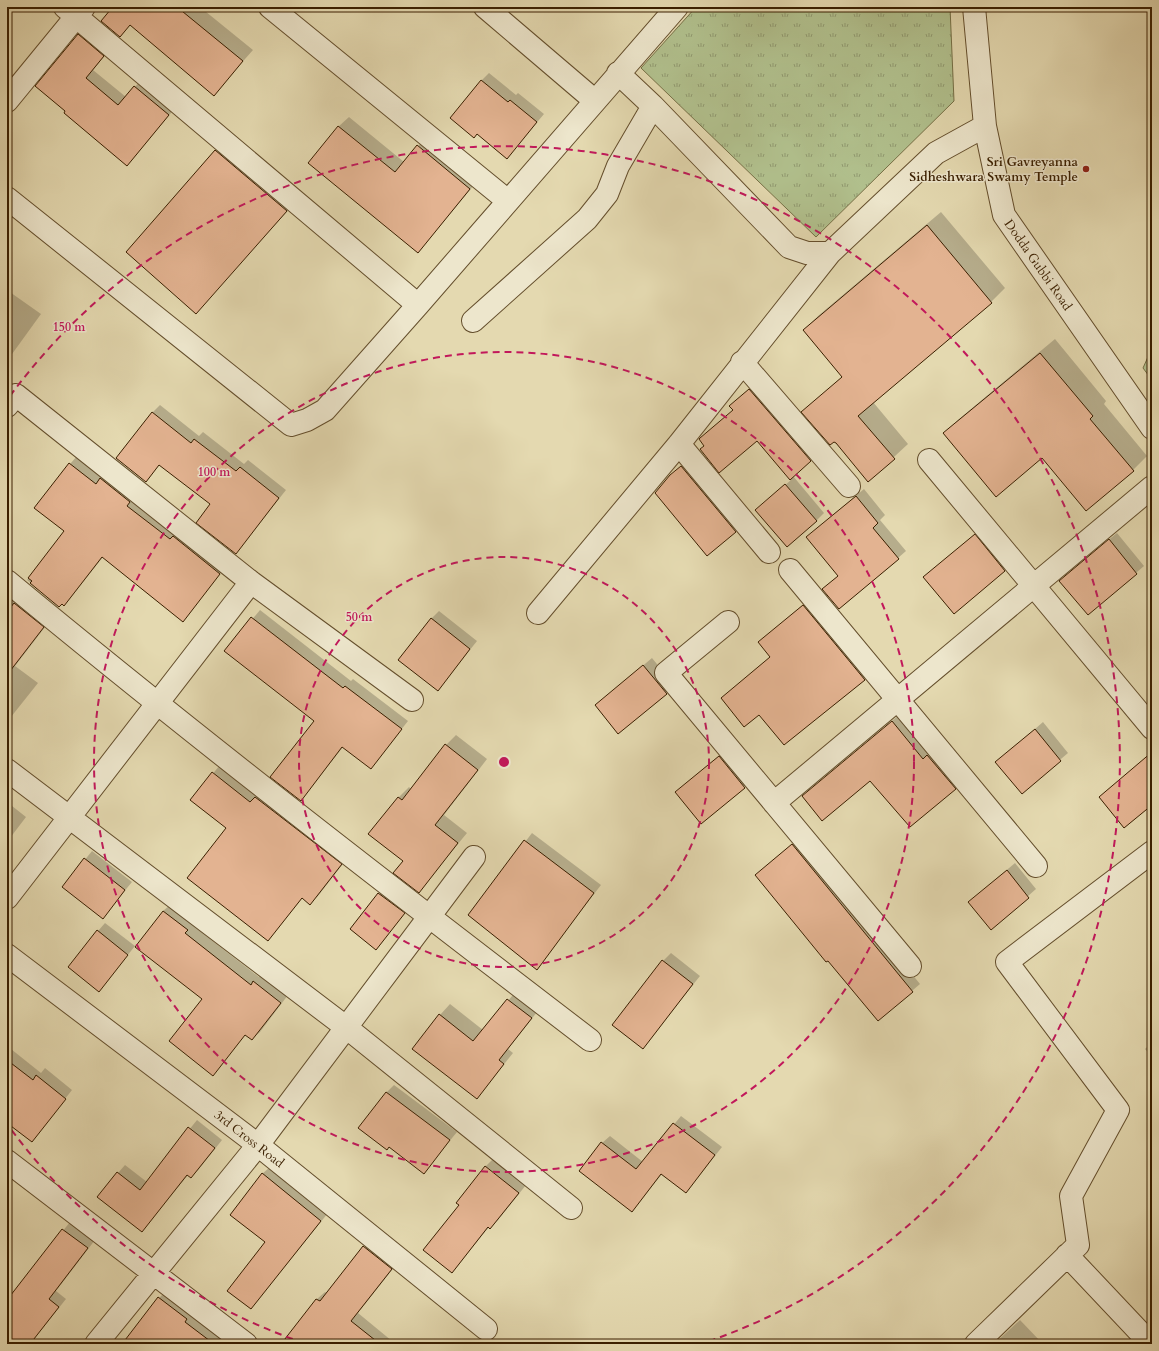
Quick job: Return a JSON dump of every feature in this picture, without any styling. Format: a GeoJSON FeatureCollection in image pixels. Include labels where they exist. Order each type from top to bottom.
{"type":"FeatureCollection","features":[{"type":"Feature","properties":{"kind":"street"},"geometry":{"type":"LineString","coordinates":[[270,7],[508,201]]}},
{"type":"Feature","properties":{"kind":"street"},"geometry":{"type":"LineString","coordinates":[[485,7],[594,100]]}},
{"type":"Feature","properties":{"kind":"street"},"geometry":{"type":"LineString","coordinates":[[7,198],[291,425],[307,420],[325,410],[418,305],[594,100],[677,7]]}},
{"type":"Feature","properties":{"kind":"street","name":"Dodda Gubbi Road"},"geometry":{"type":"LineString","coordinates":[[974,7],[985,126],[1004,215],[1152,428]]}},
{"type":"Feature","properties":{"kind":"street"},"geometry":{"type":"LineString","coordinates":[[7,101],[75,10],[418,305]]}},
{"type":"Feature","properties":{"kind":"street"},"geometry":{"type":"LineString","coordinates":[[618,73],[653,106],[789,248],[807,252],[830,253]]}},
{"type":"Feature","properties":{"kind":"street"},"geometry":{"type":"LineString","coordinates":[[473,321],[587,218],[607,194],[618,166],[653,106]]}},
{"type":"Feature","properties":{"kind":"street"},"geometry":{"type":"LineString","coordinates":[[538,613],[679,444],[742,362],[830,253],[936,153],[985,126]]}},
{"type":"Feature","properties":{"kind":"street"},"geometry":{"type":"LineString","coordinates":[[742,362],[849,486]]}},
{"type":"Feature","properties":{"kind":"street"},"geometry":{"type":"LineString","coordinates":[[7,406],[16,395],[251,582],[412,700]]}},
{"type":"Feature","properties":{"kind":"street"},"geometry":{"type":"LineString","coordinates":[[679,444],[769,552]]}},
{"type":"Feature","properties":{"kind":"street"},"geometry":{"type":"LineString","coordinates":[[929,460],[1152,728]]}},
{"type":"Feature","properties":{"kind":"street"},"geometry":{"type":"LineString","coordinates":[[774,803],[1152,487]]}},
{"type":"Feature","properties":{"kind":"street"},"geometry":{"type":"LineString","coordinates":[[790,570],[1036,866]]}},
{"type":"Feature","properties":{"kind":"street"},"geometry":{"type":"LineString","coordinates":[[7,581],[428,917],[590,1040]]}},
{"type":"Feature","properties":{"kind":"street"},"geometry":{"type":"LineString","coordinates":[[7,898],[251,582]]}},
{"type":"Feature","properties":{"kind":"street"},"geometry":{"type":"LineString","coordinates":[[728,622],[666,673],[910,966]]}},
{"type":"Feature","properties":{"kind":"street"},"geometry":{"type":"LineString","coordinates":[[7,770],[70,816],[347,1028],[571,1208]]}},
{"type":"Feature","properties":{"kind":"street"},"geometry":{"type":"LineString","coordinates":[[976,1344],[1078,1245],[1071,1196],[1118,1110],[1007,962],[1152,852]]}},
{"type":"Feature","properties":{"kind":"street"},"geometry":{"type":"LineString","coordinates":[[96,1344],[258,1145],[474,857]]}},
{"type":"Feature","properties":{"kind":"street","name":"3rd Cross Road"},"geometry":{"type":"LineString","coordinates":[[7,955],[258,1145],[486,1329]]}},
{"type":"Feature","properties":{"kind":"street"},"geometry":{"type":"LineString","coordinates":[[7,1160],[246,1344]]}},
{"type":"Feature","properties":{"kind":"street"},"geometry":{"type":"LineString","coordinates":[[1067,1255],[1151,1344]]}},
{"type":"Feature","properties":{"kind":"green space"},"geometry":{"type":"Polygon","coordinates":[[[696,7],[950,7],[954,101],[816,237],[641,68],[696,7]]]}},
{"type":"Feature","properties":{"kind":"green space"},"geometry":{"type":"Polygon","coordinates":[[[1152,348],[1152,380],[1143,368],[1152,348]]]}},
{"type":"Feature","properties":{"kind":"building"},"geometry":{"type":"Polygon","coordinates":[[[109,7],[177,7],[243,61],[214,96],[130,25],[120,37],[101,21],[111,9],[109,7]]]}},
{"type":"Feature","properties":{"kind":"building"},"geometry":{"type":"Polygon","coordinates":[[[78,34],[104,56],[86,78],[118,105],[134,86],[169,115],[127,166],[64,113],[65,111],[35,86],[78,34]]]}},
{"type":"Feature","properties":{"kind":"building"},"geometry":{"type":"Polygon","coordinates":[[[481,80],[508,102],[510,100],[537,122],[507,159],[477,134],[474,138],[450,118],[481,80]]]}},
{"type":"Feature","properties":{"kind":"building"},"geometry":{"type":"Polygon","coordinates":[[[338,126],[395,172],[417,145],[470,189],[418,253],[308,163],[338,126]]]}},
{"type":"Feature","properties":{"kind":"building"},"geometry":{"type":"Polygon","coordinates":[[[215,150],[287,211],[196,314],[126,252],[215,150]]]}},
{"type":"Feature","properties":{"kind":"building"},"geometry":{"type":"Polygon","coordinates":[[[927,225],[992,303],[858,416],[895,459],[868,482],[836,443],[834,442],[830,445],[801,412],[842,377],[803,330],[927,225]]]}},
{"type":"Feature","properties":{"kind":"building"},"geometry":{"type":"Polygon","coordinates":[[[1040,353],[1093,416],[1090,419],[1134,471],[1086,511],[1042,458],[996,497],[943,433],[1040,353]]]}},
{"type":"Feature","properties":{"kind":"building"},"geometry":{"type":"Polygon","coordinates":[[[749,389],[811,461],[790,480],[757,441],[719,473],[700,449],[704,446],[699,439],[733,410],[729,406],[749,389]]]}},
{"type":"Feature","properties":{"kind":"building"},"geometry":{"type":"Polygon","coordinates":[[[152,412],[191,443],[194,439],[236,471],[240,467],[279,498],[236,554],[196,523],[210,504],[159,465],[146,482],[116,458],[152,412]]]}},
{"type":"Feature","properties":{"kind":"building"},"geometry":{"type":"Polygon","coordinates":[[[69,463],[96,484],[100,478],[130,502],[127,506],[170,539],[173,536],[220,574],[183,622],[102,557],[64,606],[62,604],[59,607],[30,583],[32,581],[28,578],[64,531],[34,508],[69,463]]]}},
{"type":"Feature","properties":{"kind":"building"},"geometry":{"type":"Polygon","coordinates":[[[681,466],[736,532],[707,556],[655,493],[670,475],[681,466]]]}},
{"type":"Feature","properties":{"kind":"building"},"geometry":{"type":"Polygon","coordinates":[[[785,484],[817,521],[787,547],[755,510],[785,484]]]}},
{"type":"Feature","properties":{"kind":"building"},"geometry":{"type":"Polygon","coordinates":[[[856,496],[878,523],[873,528],[899,559],[839,609],[822,589],[838,576],[806,537],[856,496]]]}},
{"type":"Feature","properties":{"kind":"building"},"geometry":{"type":"Polygon","coordinates":[[[975,534],[1005,571],[954,614],[923,577],[975,534]]]}},
{"type":"Feature","properties":{"kind":"building"},"geometry":{"type":"Polygon","coordinates":[[[1109,539],[1137,574],[1088,615],[1059,581],[1109,539]]]}},
{"type":"Feature","properties":{"kind":"building"},"geometry":{"type":"Polygon","coordinates":[[[14,603],[44,627],[7,675],[7,612],[14,603]]]}},
{"type":"Feature","properties":{"kind":"building"},"geometry":{"type":"Polygon","coordinates":[[[803,605],[865,680],[784,745],[759,715],[744,727],[721,698],[770,657],[758,642],[803,605]]]}},
{"type":"Feature","properties":{"kind":"building"},"geometry":{"type":"Polygon","coordinates":[[[251,617],[343,688],[345,686],[402,729],[371,769],[342,747],[301,801],[270,777],[314,721],[224,651],[251,617]]]}},
{"type":"Feature","properties":{"kind":"building"},"geometry":{"type":"Polygon","coordinates":[[[431,618],[470,649],[438,691],[398,660],[431,618]]]}},
{"type":"Feature","properties":{"kind":"building"},"geometry":{"type":"Polygon","coordinates":[[[643,665],[667,694],[618,734],[595,705],[643,665]]]}},
{"type":"Feature","properties":{"kind":"building"},"geometry":{"type":"Polygon","coordinates":[[[892,721],[923,759],[927,755],[956,789],[910,827],[870,781],[822,821],[802,796],[892,721]]]}},
{"type":"Feature","properties":{"kind":"building"},"geometry":{"type":"Polygon","coordinates":[[[1035,729],[1061,761],[1022,794],[995,762],[1035,729]]]}},
{"type":"Feature","properties":{"kind":"building"},"geometry":{"type":"Polygon","coordinates":[[[445,744],[478,770],[435,825],[458,843],[419,893],[393,873],[403,861],[368,834],[398,797],[402,800],[445,744]]]}},
{"type":"Feature","properties":{"kind":"building"},"geometry":{"type":"Polygon","coordinates":[[[1152,752],[1152,805],[1124,828],[1099,797],[1152,752]]]}},
{"type":"Feature","properties":{"kind":"building"},"geometry":{"type":"Polygon","coordinates":[[[719,756],[745,788],[701,824],[675,792],[719,756]]]}},
{"type":"Feature","properties":{"kind":"building"},"geometry":{"type":"Polygon","coordinates":[[[212,772],[250,802],[255,797],[342,864],[310,905],[302,898],[268,941],[187,878],[226,828],[190,800],[212,772]]]}},
{"type":"Feature","properties":{"kind":"building"},"geometry":{"type":"Polygon","coordinates":[[[524,840],[594,893],[537,970],[468,915],[524,840]]]}},
{"type":"Feature","properties":{"kind":"building"},"geometry":{"type":"Polygon","coordinates":[[[792,844],[913,992],[878,1021],[828,961],[826,962],[755,875],[792,844]]]}},
{"type":"Feature","properties":{"kind":"building"},"geometry":{"type":"Polygon","coordinates":[[[84,858],[125,890],[103,919],[62,887],[84,858]]]}},
{"type":"Feature","properties":{"kind":"building"},"geometry":{"type":"Polygon","coordinates":[[[1007,870],[1029,898],[991,930],[968,902],[1007,870]]]}},
{"type":"Feature","properties":{"kind":"building"},"geometry":{"type":"Polygon","coordinates":[[[378,893],[405,913],[376,950],[350,929],[378,893]]]}},
{"type":"Feature","properties":{"kind":"building"},"geometry":{"type":"Polygon","coordinates":[[[163,911],[188,930],[185,933],[251,985],[253,981],[281,1003],[252,1040],[245,1035],[213,1076],[169,1041],[202,999],[135,947],[163,911]]]}},
{"type":"Feature","properties":{"kind":"building"},"geometry":{"type":"Polygon","coordinates":[[[97,930],[128,955],[99,992],[68,967],[97,930]]]}},
{"type":"Feature","properties":{"kind":"building"},"geometry":{"type":"Polygon","coordinates":[[[662,960],[693,984],[643,1049],[612,1025],[662,960]]]}},
{"type":"Feature","properties":{"kind":"building"},"geometry":{"type":"Polygon","coordinates":[[[507,999],[532,1018],[499,1060],[504,1064],[477,1099],[412,1049],[439,1014],[473,1041],[507,999]]]}},
{"type":"Feature","properties":{"kind":"building"},"geometry":{"type":"Polygon","coordinates":[[[7,1060],[33,1080],[36,1075],[66,1099],[32,1142],[7,1123],[7,1060]]]}},
{"type":"Feature","properties":{"kind":"building"},"geometry":{"type":"Polygon","coordinates":[[[386,1092],[450,1140],[424,1174],[389,1147],[387,1150],[358,1128],[386,1092]]]}},
{"type":"Feature","properties":{"kind":"building"},"geometry":{"type":"Polygon","coordinates":[[[673,1123],[715,1155],[686,1193],[661,1174],[632,1212],[579,1171],[601,1142],[636,1169],[673,1123]]]}},
{"type":"Feature","properties":{"kind":"building"},"geometry":{"type":"Polygon","coordinates":[[[188,1127],[215,1148],[191,1178],[187,1175],[142,1232],[97,1197],[117,1172],[140,1190],[188,1127]]]}},
{"type":"Feature","properties":{"kind":"building"},"geometry":{"type":"Polygon","coordinates":[[[485,1166],[519,1193],[490,1229],[488,1227],[452,1273],[423,1250],[459,1205],[456,1203],[485,1166]]]}},
{"type":"Feature","properties":{"kind":"building"},"geometry":{"type":"Polygon","coordinates":[[[262,1173],[321,1221],[251,1309],[227,1291],[265,1242],[230,1215],[262,1173]]]}},
{"type":"Feature","properties":{"kind":"building"},"geometry":{"type":"Polygon","coordinates":[[[62,1229],[88,1248],[49,1299],[59,1307],[30,1344],[7,1344],[7,1300],[62,1229]]]}},
{"type":"Feature","properties":{"kind":"building"},"geometry":{"type":"Polygon","coordinates":[[[363,1246],[392,1269],[351,1321],[380,1344],[281,1344],[316,1299],[320,1301],[363,1246]]]}},
{"type":"Feature","properties":{"kind":"building"},"geometry":{"type":"Polygon","coordinates":[[[158,1297],[187,1319],[185,1322],[214,1344],[122,1344],[158,1297]]]}},
{"type":"Feature","properties":{"kind":"place","name":"Sri Gavreyanna Sidheshwara Swamy Temple"},"geometry":{"type":"Point","coordinates":[1086,169]}}]}
